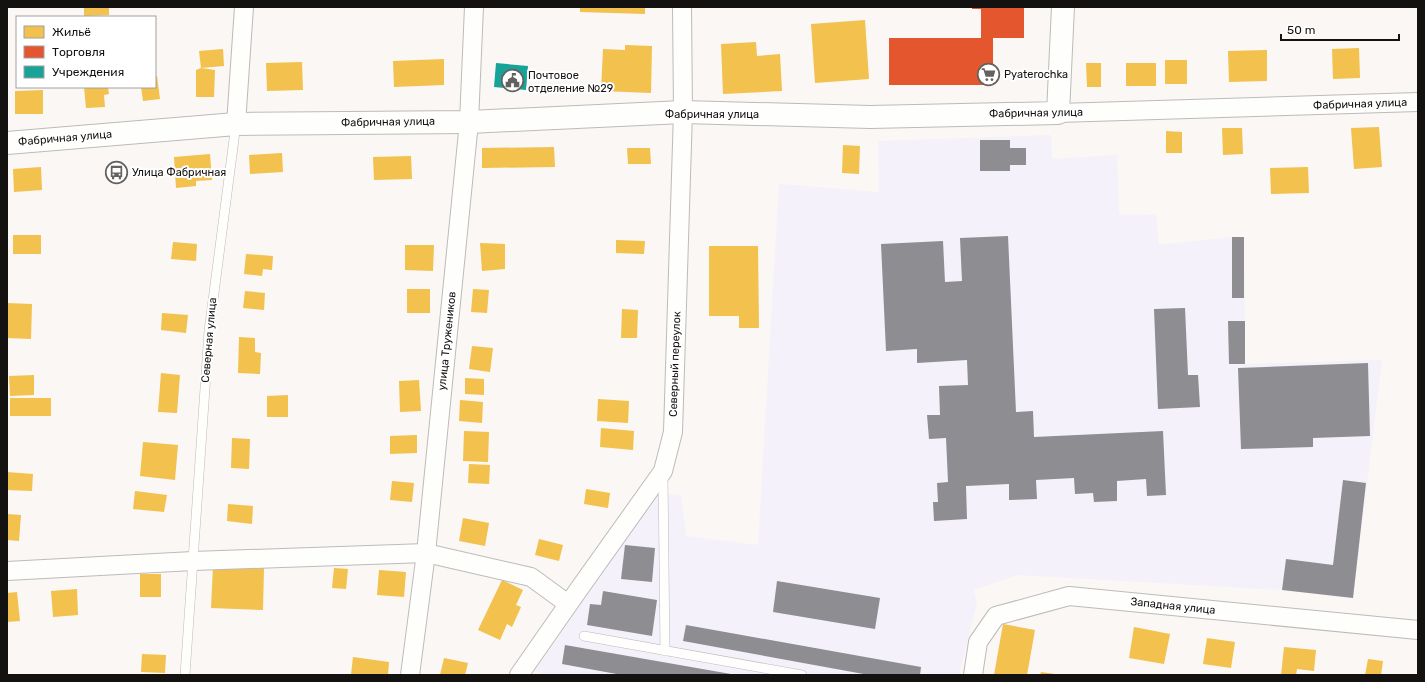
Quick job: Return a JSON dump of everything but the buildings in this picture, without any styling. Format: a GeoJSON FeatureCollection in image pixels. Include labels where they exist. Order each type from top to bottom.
{"type":"FeatureCollection","features":[{"type":"Feature","properties":{"kind":"street","name":"Северная улица"},"geometry":{"type":"LineString","coordinates":[[236,124],[244,7]]}},
{"type":"Feature","properties":{"kind":"street","name":"улица Тружеников"},"geometry":{"type":"LineString","coordinates":[[410,675],[426,553],[469,122],[474,7]]}},
{"type":"Feature","properties":{"kind":"street","name":"Северный переулок"},"geometry":{"type":"LineString","coordinates":[[519,675],[663,471],[673,432],[683,112],[682,7]]}},
{"type":"Feature","properties":{"kind":"street"},"geometry":{"type":"LineString","coordinates":[[1058,113],[1063,7]]}},
{"type":"Feature","properties":{"kind":"street","name":"Фабричная улица"},"geometry":{"type":"LineString","coordinates":[[7,143],[236,124],[469,122],[683,112],[870,117],[1418,102]]}},
{"type":"Feature","properties":{"kind":"street"},"geometry":{"type":"LineString","coordinates":[[7,571],[193,561],[426,553],[531,577],[568,604]]}},
{"type":"Feature","properties":{"kind":"street","name":"Западная улица"},"geometry":{"type":"LineString","coordinates":[[972,675],[978,642],[996,616],[1069,596],[1418,630]]}},
{"type":"Feature","properties":{"kind":"lane","name":"Северная улица"},"geometry":{"type":"LineString","coordinates":[[185,675],[209,331],[236,124]]}},
{"type":"Feature","properties":{"kind":"lane"},"geometry":{"type":"LineString","coordinates":[[663,471],[665,651]]}},
{"type":"Feature","properties":{"kind":"lane"},"geometry":{"type":"LineString","coordinates":[[584,636],[802,675]]}},
{"type":"Feature","properties":{"kind":"shaded area"},"geometry":{"type":"Polygon","coordinates":[[[1051,135],[1052,159],[1117,155],[1119,214],[1156,215],[1159,245],[1244,237],[1245,364],[1382,360],[1353,598],[1282,590],[1018,575],[974,590],[977,603],[959,675],[548,675],[534,672],[656,496],[681,494],[686,536],[758,545],[779,184],[879,192],[878,141],[1051,135]]]}},
{"type":"Feature","properties":{"kind":"place","name":"Pyaterochka"},"geometry":{"type":"Point","coordinates":[989,74]}},
{"type":"Feature","properties":{"kind":"place","name":"Почтовое отделение №29"},"geometry":{"type":"Point","coordinates":[512,81]}},
{"type":"Feature","properties":{"kind":"place","name":"Улица Фабричная"},"geometry":{"type":"Point","coordinates":[117,172]}}]}
